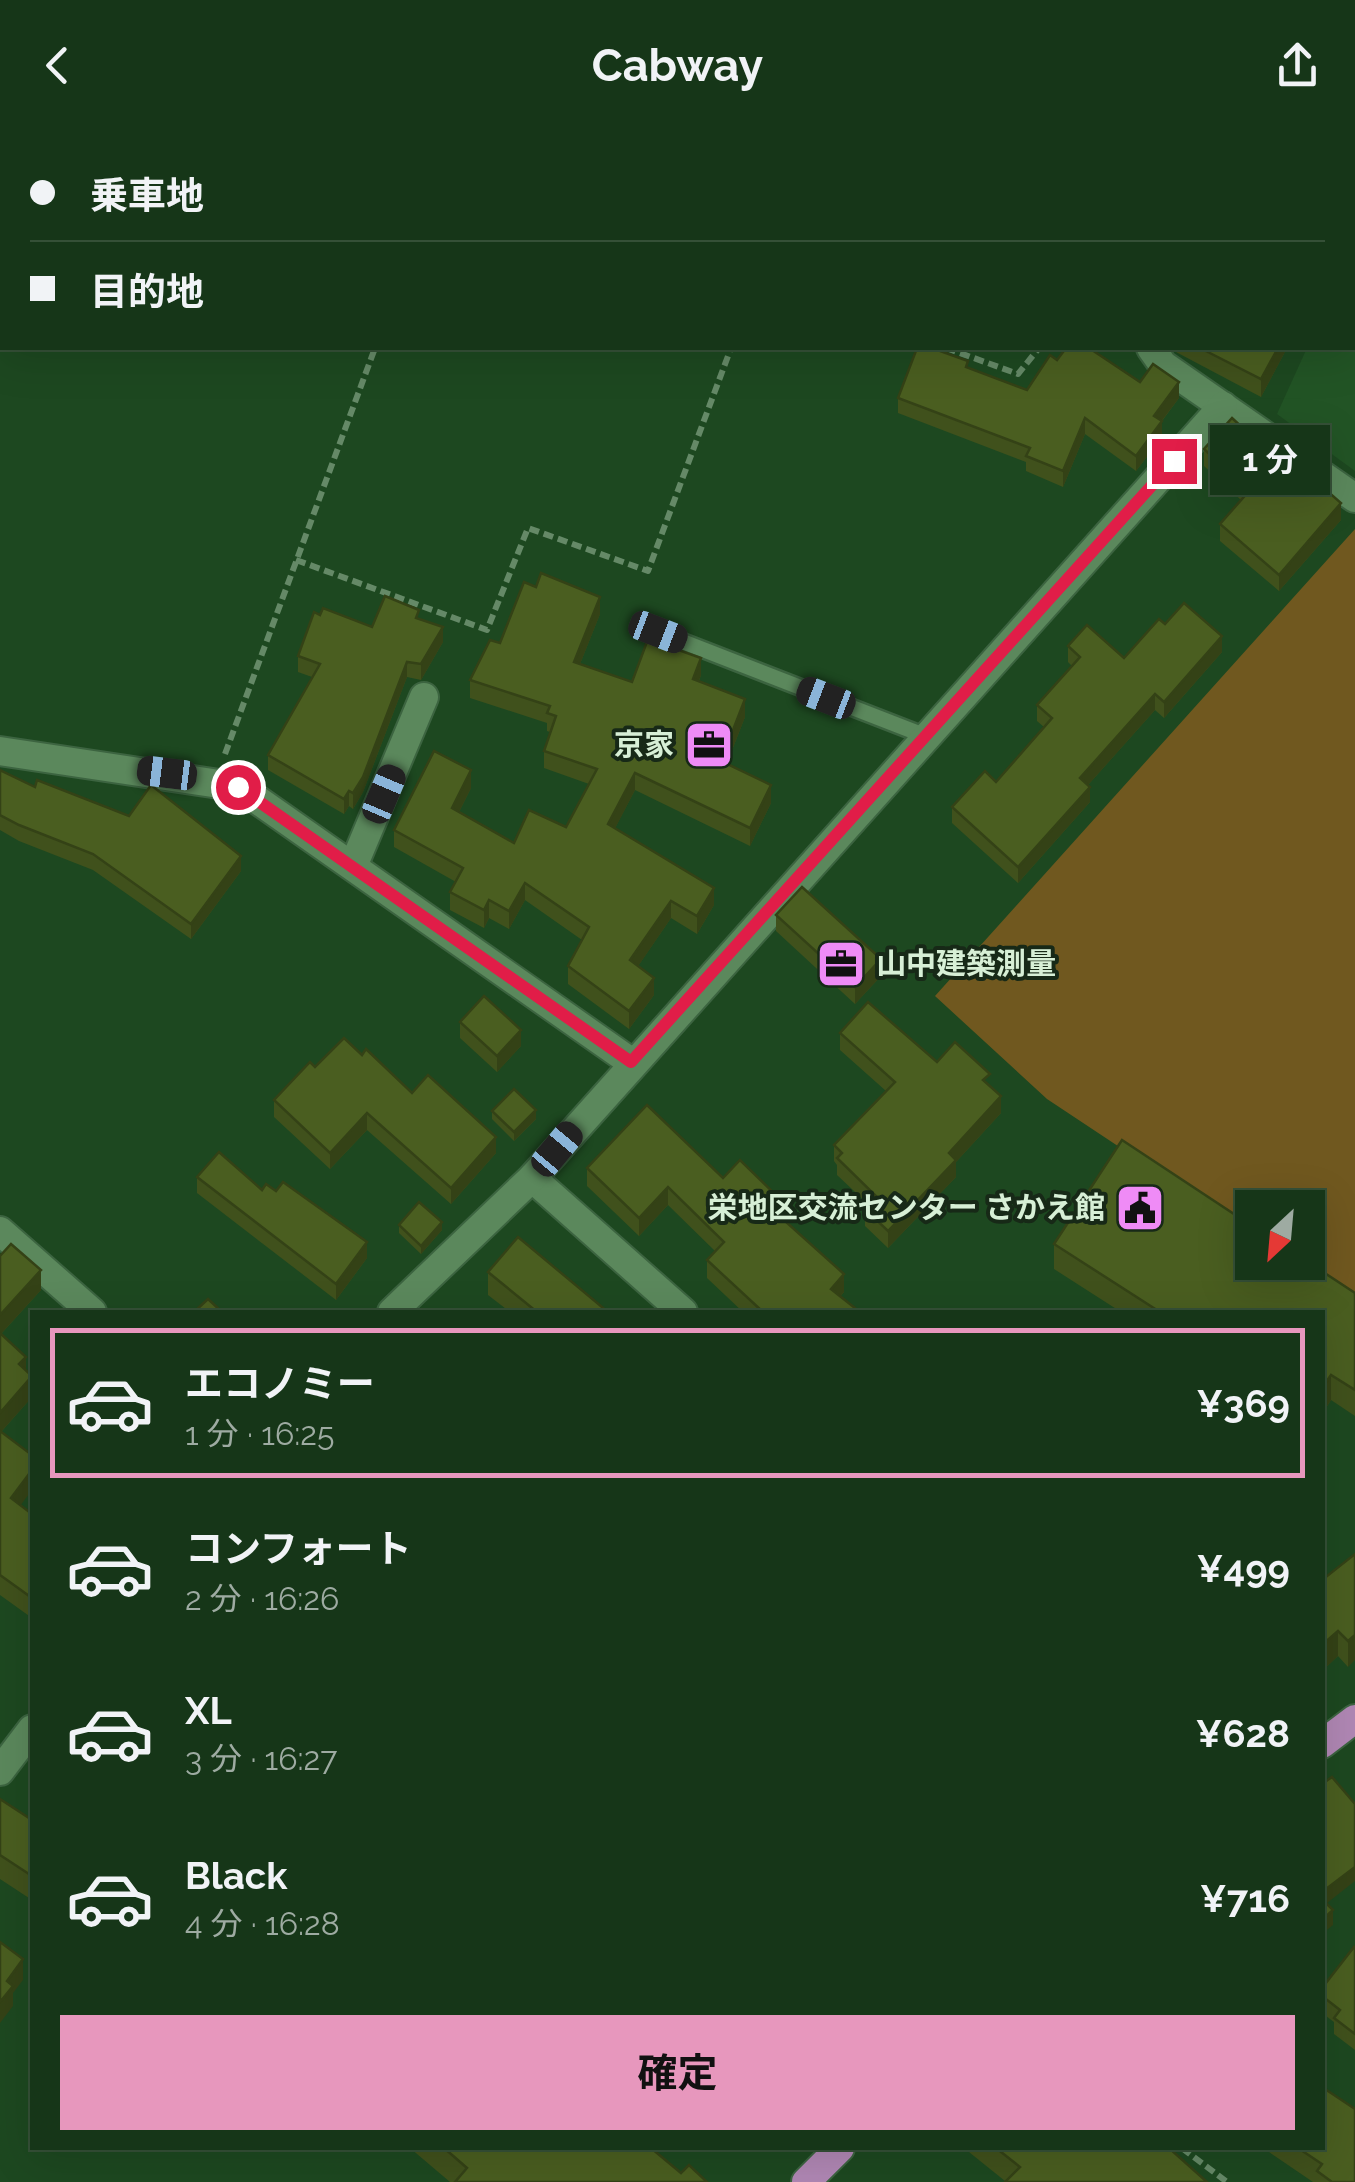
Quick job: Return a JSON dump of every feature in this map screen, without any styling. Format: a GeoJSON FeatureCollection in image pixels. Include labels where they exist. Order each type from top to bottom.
{"type":"FeatureCollection","features":[{"type":"Feature","properties":{"kind":"highway"},"geometry":{"type":"LineString","coordinates":[[1325,1742],[1355,1719]]}},
{"type":"Feature","properties":{"kind":"highway"},"geometry":{"type":"LineString","coordinates":[[806,2182],[838,2150]]}},
{"type":"Feature","properties":{"kind":"street"},"geometry":{"type":"LineString","coordinates":[[1152,350],[1163,366],[1355,498]]}},
{"type":"Feature","properties":{"kind":"street"},"geometry":{"type":"LineString","coordinates":[[394,1310],[532,1178],[631,1062],[1223,406]]}},
{"type":"Feature","properties":{"kind":"street"},"geometry":{"type":"LineString","coordinates":[[354,864],[424,697]]}},
{"type":"Feature","properties":{"kind":"street"},"geometry":{"type":"LineString","coordinates":[[0,751],[238,787],[354,864],[631,1062]]}},
{"type":"Feature","properties":{"kind":"street"},"geometry":{"type":"LineString","coordinates":[[532,1178],[681,1310]]}},
{"type":"Feature","properties":{"kind":"street"},"geometry":{"type":"LineString","coordinates":[[0,1231],[90,1310]]}},
{"type":"Feature","properties":{"kind":"street"},"geometry":{"type":"LineString","coordinates":[[0,1771],[30,1734]]}},
{"type":"Feature","properties":{"kind":"lane"},"geometry":{"type":"LineString","coordinates":[[658,632],[928,737]]}},
{"type":"Feature","properties":{"kind":"path"},"geometry":{"type":"LineString","coordinates":[[214,783],[374,350]]}},
{"type":"Feature","properties":{"kind":"path"},"geometry":{"type":"LineString","coordinates":[[296,560],[486,630],[528,528],[648,571],[730,350]]}},
{"type":"Feature","properties":{"kind":"path"},"geometry":{"type":"LineString","coordinates":[[952,350],[1018,374],[1037,350]]}},
{"type":"Feature","properties":{"kind":"path"},"geometry":{"type":"LineString","coordinates":[[1185,2150],[1227,2182]]}},
{"type":"Feature","properties":{"kind":"shaded area"},"geometry":{"type":"Polygon","coordinates":[[[1306,350],[1355,350],[1355,471],[1277,414],[1306,350]]]}},
{"type":"Feature","properties":{"kind":"shaded area"},"geometry":{"type":"Polygon","coordinates":[[[1355,529],[1355,1303],[1325,1277],[1325,1190],[1235,1190],[1235,1224],[1047,1099],[935,996],[1355,529]]]}},
{"type":"Feature","properties":{"kind":"building"},"geometry":{"type":"Polygon","coordinates":[[[916,350],[938,350],[968,361],[966,367],[1027,390],[1050,355],[1057,360],[1064,350],[1092,350],[1140,382],[1153,364],[1179,382],[1154,416],[1162,421],[1136,456],[1085,418],[1063,471],[1026,456],[1030,448],[898,398],[916,350]]]}},
{"type":"Feature","properties":{"kind":"building"},"geometry":{"type":"Polygon","coordinates":[[[1204,350],[1277,350],[1261,379],[1204,350]]]}},
{"type":"Feature","properties":{"kind":"building"},"geometry":{"type":"Polygon","coordinates":[[[1232,418],[1310,490],[1317,482],[1341,503],[1279,575],[1220,524],[1249,491],[1204,449],[1232,418]]]}},
{"type":"Feature","properties":{"kind":"building"},"geometry":{"type":"Polygon","coordinates":[[[541,573],[600,597],[574,662],[632,682],[648,639],[701,658],[693,679],[745,699],[721,761],[771,785],[750,828],[635,773],[608,824],[714,888],[697,916],[671,901],[630,960],[654,978],[629,1011],[568,966],[589,927],[525,883],[509,911],[489,900],[484,910],[450,892],[463,868],[394,830],[434,751],[471,770],[452,808],[514,843],[529,810],[566,827],[597,769],[544,751],[556,716],[547,713],[550,706],[470,680],[490,640],[500,643],[524,582],[536,587],[541,573]]]}},
{"type":"Feature","properties":{"kind":"building"},"geometry":{"type":"Polygon","coordinates":[[[385,596],[419,610],[416,618],[443,627],[421,664],[407,662],[363,777],[344,799],[268,755],[320,664],[298,656],[314,612],[320,615],[323,608],[372,627],[385,596]]]}},
{"type":"Feature","properties":{"kind":"building"},"geometry":{"type":"Polygon","coordinates":[[[1184,603],[1222,636],[1164,702],[1155,694],[1080,778],[1090,787],[1018,867],[952,807],[985,771],[996,782],[1052,718],[1037,705],[1080,657],[1068,646],[1087,625],[1124,658],[1159,619],[1165,624],[1184,603]]]}},
{"type":"Feature","properties":{"kind":"building"},"geometry":{"type":"Polygon","coordinates":[[[0,770],[35,787],[37,780],[129,816],[151,785],[241,856],[191,924],[93,854],[0,815],[0,770]]]}},
{"type":"Feature","properties":{"kind":"building"},"geometry":{"type":"Polygon","coordinates":[[[802,887],[881,959],[855,987],[776,915],[802,887]]]}},
{"type":"Feature","properties":{"kind":"building"},"geometry":{"type":"Polygon","coordinates":[[[484,996],[521,1030],[497,1056],[460,1022],[484,996]]]}},
{"type":"Feature","properties":{"kind":"building"},"geometry":{"type":"Polygon","coordinates":[[[868,1002],[937,1062],[955,1042],[990,1074],[983,1080],[1001,1096],[949,1153],[956,1160],[888,1231],[865,1209],[877,1197],[837,1158],[842,1153],[834,1145],[895,1082],[840,1033],[868,1002]]]}},
{"type":"Feature","properties":{"kind":"building"},"geometry":{"type":"Polygon","coordinates":[[[344,1038],[362,1055],[366,1049],[412,1093],[428,1075],[496,1137],[451,1188],[367,1113],[330,1153],[274,1100],[310,1062],[315,1067],[344,1038]]]}},
{"type":"Feature","properties":{"kind":"building"},"geometry":{"type":"Polygon","coordinates":[[[514,1089],[536,1110],[514,1132],[492,1111],[514,1089]]]}},
{"type":"Feature","properties":{"kind":"building"},"geometry":{"type":"Polygon","coordinates":[[[647,1105],[723,1178],[740,1160],[785,1204],[776,1213],[844,1274],[831,1289],[857,1310],[761,1310],[707,1260],[724,1242],[668,1187],[639,1218],[587,1168],[647,1105]]]}},
{"type":"Feature","properties":{"kind":"building","name":"栄地区交流センター さかえ館"},"geometry":{"type":"Polygon","coordinates":[[[1122,1140],[1235,1215],[1235,1280],[1325,1280],[1325,1273],[1355,1293],[1355,1390],[1331,1375],[1325,1384],[1325,1310],[1157,1310],[1054,1244],[1122,1140]]]}},
{"type":"Feature","properties":{"kind":"building"},"geometry":{"type":"Polygon","coordinates":[[[219,1152],[262,1190],[266,1184],[276,1191],[283,1182],[367,1242],[336,1284],[197,1177],[219,1152]]]}},
{"type":"Feature","properties":{"kind":"building"},"geometry":{"type":"Polygon","coordinates":[[[419,1202],[442,1222],[421,1246],[399,1225],[419,1202]]]}},
{"type":"Feature","properties":{"kind":"building"},"geometry":{"type":"Polygon","coordinates":[[[518,1237],[606,1310],[535,1310],[488,1272],[518,1237]]]}},
{"type":"Feature","properties":{"kind":"building"},"geometry":{"type":"Polygon","coordinates":[[[11,1244],[41,1270],[0,1315],[0,1256],[11,1244]]]}},
{"type":"Feature","properties":{"kind":"building"},"geometry":{"type":"Polygon","coordinates":[[[208,1299],[220,1310],[196,1310],[208,1299]]]}},
{"type":"Feature","properties":{"kind":"building"},"geometry":{"type":"Polygon","coordinates":[[[0,1333],[26,1357],[19,1364],[30,1378],[0,1413],[0,1333]]]}},
{"type":"Feature","properties":{"kind":"building"},"geometry":{"type":"Polygon","coordinates":[[[0,1431],[30,1454],[30,1473],[11,1498],[30,1512],[30,1597],[0,1575],[0,1431]]]}},
{"type":"Feature","properties":{"kind":"building"},"geometry":{"type":"Polygon","coordinates":[[[1355,1554],[1355,1635],[1348,1641],[1338,1631],[1325,1642],[1325,1578],[1355,1554]]]}},
{"type":"Feature","properties":{"kind":"building"},"geometry":{"type":"Polygon","coordinates":[[[1332,1777],[1355,1804],[1355,1867],[1325,1890],[1325,1782],[1332,1777]]]}},
{"type":"Feature","properties":{"kind":"building"},"geometry":{"type":"Polygon","coordinates":[[[0,1799],[30,1819],[30,1875],[0,1855],[0,1799]]]}},
{"type":"Feature","properties":{"kind":"building"},"geometry":{"type":"Polygon","coordinates":[[[0,1942],[23,1959],[7,1981],[13,1986],[0,2002],[0,1942]]]}},
{"type":"Feature","properties":{"kind":"building"},"geometry":{"type":"Polygon","coordinates":[[[1354,1947],[1355,2034],[1334,2018],[1340,2010],[1325,1998],[1325,1984],[1354,1947]]]}},
{"type":"Feature","properties":{"kind":"building"},"geometry":{"type":"Polygon","coordinates":[[[1325,2089],[1355,2109],[1355,2182],[1332,2182],[1317,2171],[1322,2164],[1301,2150],[1325,2150],[1325,2089]]]}},
{"type":"Feature","properties":{"kind":"building"},"geometry":{"type":"Polygon","coordinates":[[[446,2150],[653,2150],[681,2173],[689,2165],[707,2182],[455,2182],[467,2168],[446,2150]]]}},
{"type":"Feature","properties":{"kind":"building"},"geometry":{"type":"Polygon","coordinates":[[[999,2150],[1171,2150],[1207,2182],[1005,2182],[1020,2167],[999,2150]]]}},
{"type":"Feature","properties":{"kind":"place","name":"京家"},"geometry":{"type":"Point","coordinates":[709,745]}},
{"type":"Feature","properties":{"kind":"place","name":"山中建築測量"},"geometry":{"type":"Point","coordinates":[841,964]}},
{"type":"Feature","properties":{"kind":"place","name":"栄地区交流センター さかえ館"},"geometry":{"type":"Point","coordinates":[1140,1208]}},
{"type":"Feature","properties":{"kind":"route"},"geometry":{"type":"LineString","coordinates":[[238,787],[354,864],[631,1062],[1174,461]]}}]}
